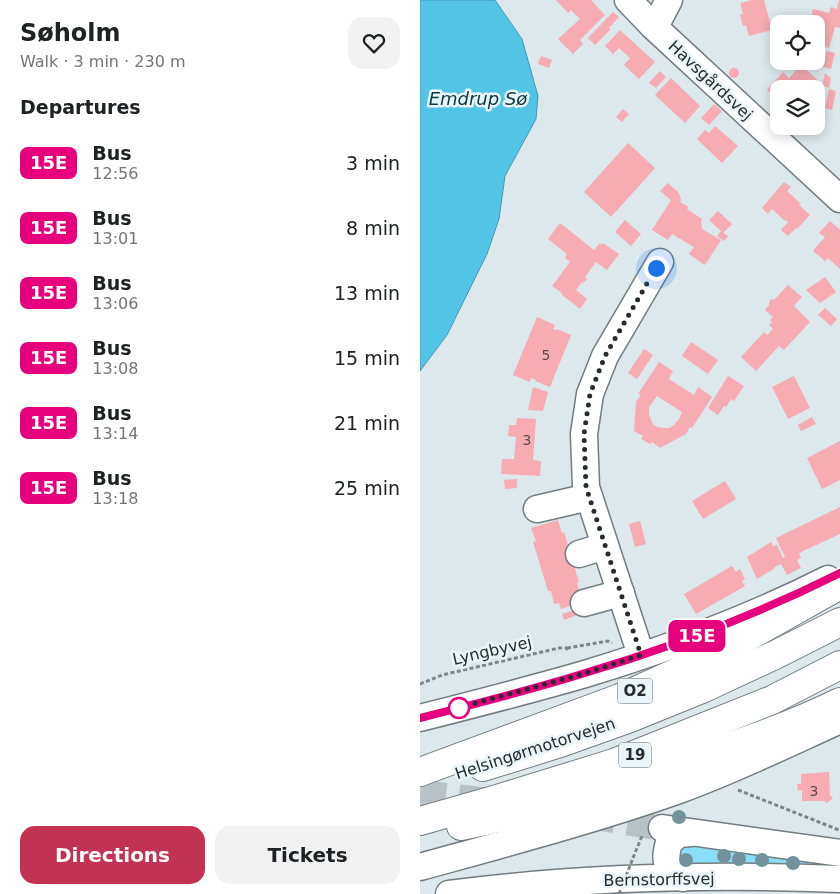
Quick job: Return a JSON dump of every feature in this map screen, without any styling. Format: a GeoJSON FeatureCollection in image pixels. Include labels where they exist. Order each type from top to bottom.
{"type":"FeatureCollection","features":[{"type":"Feature","properties":{"kind":"highway","name":"O2"},"geometry":{"type":"LineString","coordinates":[[420,772],[620,698],[744,639],[840,585]]}},
{"type":"Feature","properties":{"kind":"highway","name":"Helsingørmotorvejen"},"geometry":{"type":"LineString","coordinates":[[420,784],[557,744],[630,718],[712,684],[840,622]]}},
{"type":"Feature","properties":{"kind":"highway","name":"19"},"geometry":{"type":"LineString","coordinates":[[420,821],[614,763],[772,700],[840,664]]}},
{"type":"Feature","properties":{"kind":"highway"},"geometry":{"type":"LineString","coordinates":[[420,834],[501,818],[573,798],[720,750],[815,714],[840,702]]}},
{"type":"Feature","properties":{"kind":"street","name":"Havsgårdsvej"},"geometry":{"type":"LineString","coordinates":[[628,0],[653,26],[840,199]]}},
{"type":"Feature","properties":{"kind":"street"},"geometry":{"type":"LineString","coordinates":[[653,26],[659,20],[669,0]]}},
{"type":"Feature","properties":{"kind":"street"},"geometry":{"type":"LineString","coordinates":[[641,655],[586,487],[584,434],[590,394],[605,356],[660,262]]}},
{"type":"Feature","properties":{"kind":"street"},"geometry":{"type":"LineString","coordinates":[[537,509],[589,497]]}},
{"type":"Feature","properties":{"kind":"street"},"geometry":{"type":"LineString","coordinates":[[579,554],[605,546]]}},
{"type":"Feature","properties":{"kind":"street"},"geometry":{"type":"LineString","coordinates":[[420,718],[577,676],[700,635],[756,612],[840,573]]}},
{"type":"Feature","properties":{"kind":"street"},"geometry":{"type":"LineString","coordinates":[[584,603],[621,593]]}},
{"type":"Feature","properties":{"kind":"street"},"geometry":{"type":"LineString","coordinates":[[420,867],[589,820],[680,790],[729,771],[840,720]]}},
{"type":"Feature","properties":{"kind":"street"},"geometry":{"type":"LineString","coordinates":[[662,828],[840,853]]}},
{"type":"Feature","properties":{"kind":"street"},"geometry":{"type":"LineString","coordinates":[[683,878],[672,871],[667,864],[666,854],[669,842],[679,834],[691,833]]}},
{"type":"Feature","properties":{"kind":"street","name":"Bernstorffsvej"},"geometry":{"type":"LineString","coordinates":[[449,894],[497,888],[639,878],[683,878],[791,885],[840,878]]}},
{"type":"Feature","properties":{"kind":"path","name":"Lyngbyvej"},"geometry":{"type":"LineString","coordinates":[[420,684],[442,675],[559,648],[608,641]]}},
{"type":"Feature","properties":{"kind":"path"},"geometry":{"type":"LineString","coordinates":[[566,648],[570,651]]}},
{"type":"Feature","properties":{"kind":"path"},"geometry":{"type":"LineString","coordinates":[[729,771],[736,789],[840,830]]}},
{"type":"Feature","properties":{"kind":"path"},"geometry":{"type":"LineString","coordinates":[[618,894],[633,858]]}},
{"type":"Feature","properties":{"kind":"shaded area"},"geometry":{"type":"Polygon","coordinates":[[[689,843],[840,864],[840,868],[684,866],[680,863],[678,851],[689,843]]]}},
{"type":"Feature","properties":{"kind":"water","name":"Emdrup Sø"},"geometry":{"type":"Polygon","coordinates":[[[420,0],[495,0],[522,39],[538,96],[536,119],[505,176],[499,219],[487,254],[447,335],[420,371],[420,0]]]}},
{"type":"Feature","properties":{"kind":"building"},"geometry":{"type":"Polygon","coordinates":[[[556,0],[591,0],[605,15],[580,40],[583,44],[573,54],[558,39],[580,19],[571,10],[568,13],[556,0]]]}},
{"type":"Feature","properties":{"kind":"building"},"geometry":{"type":"Polygon","coordinates":[[[764,0],[770,22],[770,31],[749,36],[746,25],[743,26],[740,15],[743,14],[740,3],[764,0]]]}},
{"type":"Feature","properties":{"kind":"building"},"geometry":{"type":"Polygon","coordinates":[[[840,0],[840,28],[835,27],[829,48],[825,47],[825,15],[812,15],[813,9],[829,13],[831,7],[837,9],[840,0]]]}},
{"type":"Feature","properties":{"kind":"building"},"geometry":{"type":"Polygon","coordinates":[[[613,12],[619,17],[609,28],[611,29],[595,45],[588,38],[613,12]]]}},
{"type":"Feature","properties":{"kind":"building"},"geometry":{"type":"Polygon","coordinates":[[[620,30],[655,62],[639,79],[624,65],[630,58],[619,48],[613,54],[605,46],[620,30]]]}},
{"type":"Feature","properties":{"kind":"building"},"geometry":{"type":"Polygon","coordinates":[[[827,51],[835,53],[831,69],[825,68],[827,51]]]}},
{"type":"Feature","properties":{"kind":"building"},"geometry":{"type":"Polygon","coordinates":[[[541,56],[552,60],[549,68],[538,64],[541,56]]]}},
{"type":"Feature","properties":{"kind":"building"},"geometry":{"type":"Polygon","coordinates":[[[732,68],[736,68],[739,73],[738,77],[732,78],[729,75],[729,71],[732,68]]]}},
{"type":"Feature","properties":{"kind":"building"},"geometry":{"type":"Polygon","coordinates":[[[796,70],[807,70],[818,80],[776,80],[783,72],[789,78],[796,70]]]}},
{"type":"Feature","properties":{"kind":"building"},"geometry":{"type":"Polygon","coordinates":[[[660,71],[666,77],[656,88],[649,83],[660,71]]]}},
{"type":"Feature","properties":{"kind":"building"},"geometry":{"type":"Polygon","coordinates":[[[825,73],[831,78],[829,88],[825,87],[825,80],[823,80],[825,73]]]}},
{"type":"Feature","properties":{"kind":"building"},"geometry":{"type":"Polygon","coordinates":[[[671,78],[700,106],[685,123],[655,95],[671,78]]]}},
{"type":"Feature","properties":{"kind":"building"},"geometry":{"type":"Polygon","coordinates":[[[829,89],[836,91],[832,110],[825,108],[829,89]]]}},
{"type":"Feature","properties":{"kind":"building"},"geometry":{"type":"Polygon","coordinates":[[[714,104],[722,111],[709,125],[701,118],[714,104]]]}},
{"type":"Feature","properties":{"kind":"building"},"geometry":{"type":"Polygon","coordinates":[[[623,109],[629,114],[622,122],[616,117],[623,109]]]}},
{"type":"Feature","properties":{"kind":"building"},"geometry":{"type":"Polygon","coordinates":[[[715,126],[738,146],[722,163],[697,139],[705,130],[709,133],[715,126]]]}},
{"type":"Feature","properties":{"kind":"building"},"geometry":{"type":"Polygon","coordinates":[[[628,143],[655,168],[611,217],[584,192],[628,143]]]}},
{"type":"Feature","properties":{"kind":"building"},"geometry":{"type":"Polygon","coordinates":[[[784,182],[791,187],[787,191],[810,215],[788,236],[781,230],[788,222],[772,209],[768,214],[762,208],[784,182]]]}},
{"type":"Feature","properties":{"kind":"building"},"geometry":{"type":"Polygon","coordinates":[[[668,183],[679,193],[680,202],[689,207],[687,209],[702,219],[702,229],[721,240],[705,265],[689,254],[694,247],[672,234],[668,240],[652,230],[671,200],[660,191],[668,183]]]}},
{"type":"Feature","properties":{"kind":"building"},"geometry":{"type":"Polygon","coordinates":[[[718,211],[732,224],[723,233],[728,236],[724,241],[717,236],[721,231],[709,220],[718,211]]]}},
{"type":"Feature","properties":{"kind":"building"},"geometry":{"type":"Polygon","coordinates":[[[625,220],[641,234],[631,246],[615,232],[625,220]]]}},
{"type":"Feature","properties":{"kind":"building"},"geometry":{"type":"Polygon","coordinates":[[[830,221],[840,230],[840,269],[828,258],[825,261],[813,251],[825,237],[819,233],[830,221]]]}},
{"type":"Feature","properties":{"kind":"building"},"geometry":{"type":"Polygon","coordinates":[[[560,223],[594,250],[600,243],[602,245],[603,243],[619,254],[607,270],[596,262],[585,277],[587,279],[576,290],[587,299],[580,309],[552,286],[570,262],[565,258],[567,254],[548,239],[560,223]]]}},
{"type":"Feature","properties":{"kind":"building"},"geometry":{"type":"Polygon","coordinates":[[[825,277],[836,292],[820,303],[806,290],[825,277]]]}},
{"type":"Feature","properties":{"kind":"building"},"geometry":{"type":"Polygon","coordinates":[[[788,285],[802,297],[794,306],[810,322],[784,350],[779,346],[756,371],[741,357],[764,332],[767,335],[773,329],[769,325],[773,317],[765,310],[771,299],[774,300],[788,285]]]}},
{"type":"Feature","properties":{"kind":"building"},"geometry":{"type":"Polygon","coordinates":[[[825,308],[837,319],[831,326],[818,315],[825,308]]]}},
{"type":"Feature","properties":{"kind":"building"},"geometry":{"type":"Polygon","coordinates":[[[537,317],[555,325],[553,329],[571,335],[550,387],[531,378],[530,382],[513,375],[537,317]]]}},
{"type":"Feature","properties":{"kind":"building"},"geometry":{"type":"Polygon","coordinates":[[[691,342],[718,360],[708,374],[682,356],[691,342]]]}},
{"type":"Feature","properties":{"kind":"building"},"geometry":{"type":"Polygon","coordinates":[[[644,349],[653,355],[637,379],[628,373],[644,349]]]}},
{"type":"Feature","properties":{"kind":"building"},"geometry":{"type":"Polygon","coordinates":[[[659,362],[673,371],[669,379],[694,395],[698,387],[712,397],[686,434],[660,448],[652,442],[650,444],[641,439],[643,436],[634,431],[636,402],[641,395],[638,394],[659,362]],[[657,396],[649,407],[649,415],[653,424],[663,428],[669,428],[674,425],[682,412],[657,396]]]}},
{"type":"Feature","properties":{"kind":"building"},"geometry":{"type":"Polygon","coordinates":[[[728,376],[744,386],[734,401],[731,399],[718,415],[708,408],[728,376]]]}},
{"type":"Feature","properties":{"kind":"building"},"geometry":{"type":"Polygon","coordinates":[[[794,376],[810,408],[788,419],[772,387],[794,376]]]}},
{"type":"Feature","properties":{"kind":"building"},"geometry":{"type":"Polygon","coordinates":[[[533,387],[548,392],[543,411],[528,410],[533,387]]]}},
{"type":"Feature","properties":{"kind":"building"},"geometry":{"type":"Polygon","coordinates":[[[812,417],[816,424],[801,431],[798,425],[812,417]]]}},
{"type":"Feature","properties":{"kind":"building"},"geometry":{"type":"Polygon","coordinates":[[[517,418],[536,419],[533,460],[541,461],[540,476],[501,474],[502,459],[514,459],[516,437],[508,436],[509,425],[516,425],[517,418]]]}},
{"type":"Feature","properties":{"kind":"building"},"geometry":{"type":"Polygon","coordinates":[[[840,441],[840,480],[822,489],[807,458],[840,441]]]}},
{"type":"Feature","properties":{"kind":"building"},"geometry":{"type":"Polygon","coordinates":[[[517,479],[517,488],[505,489],[504,480],[517,479]]]}},
{"type":"Feature","properties":{"kind":"building"},"geometry":{"type":"Polygon","coordinates":[[[725,481],[736,499],[703,519],[692,501],[725,481]]]}},
{"type":"Feature","properties":{"kind":"building"},"geometry":{"type":"Polygon","coordinates":[[[840,507],[840,534],[799,553],[801,558],[797,560],[801,568],[787,575],[781,564],[757,579],[747,557],[771,542],[773,546],[777,545],[783,558],[785,557],[776,538],[840,507]]]}},
{"type":"Feature","properties":{"kind":"building"},"geometry":{"type":"Polygon","coordinates":[[[558,520],[562,533],[564,532],[579,582],[577,583],[581,596],[579,603],[561,609],[559,603],[554,604],[551,591],[548,591],[533,542],[536,541],[531,528],[558,520]]]}},
{"type":"Feature","properties":{"kind":"building"},"geometry":{"type":"Polygon","coordinates":[[[640,521],[646,544],[635,547],[629,524],[640,521]]]}},
{"type":"Feature","properties":{"kind":"building"},"geometry":{"type":"Polygon","coordinates":[[[732,566],[736,572],[740,569],[745,579],[742,581],[745,586],[696,614],[684,594],[732,566]]]}},
{"type":"Feature","properties":{"kind":"building"},"geometry":{"type":"Polygon","coordinates":[[[578,609],[580,614],[564,620],[562,614],[578,609]]]}},
{"type":"Feature","properties":{"kind":"building"},"geometry":{"type":"Polygon","coordinates":[[[829,772],[830,795],[833,798],[827,803],[824,801],[802,801],[802,790],[798,791],[797,784],[801,784],[801,774],[829,772]]]}},
{"type":"Feature","properties":{"kind":"tunnel"},"geometry":{"type":"LineString","coordinates":[[420,793],[489,801]]}},
{"type":"Feature","properties":{"kind":"tunnel"},"geometry":{"type":"LineString","coordinates":[[589,816],[662,828]]}},
{"type":"Feature","properties":{"kind":"bus line","name":"15E"},"geometry":{"type":"LineString","coordinates":[[420,718],[586,673],[700,635],[756,612],[840,573]]}},
{"type":"Feature","properties":{"kind":"route"},"geometry":{"type":"LineString","coordinates":[[459,708],[454,709],[586,673],[641,655],[586,487],[584,434],[590,394],[605,356],[656,268]]}}]}
